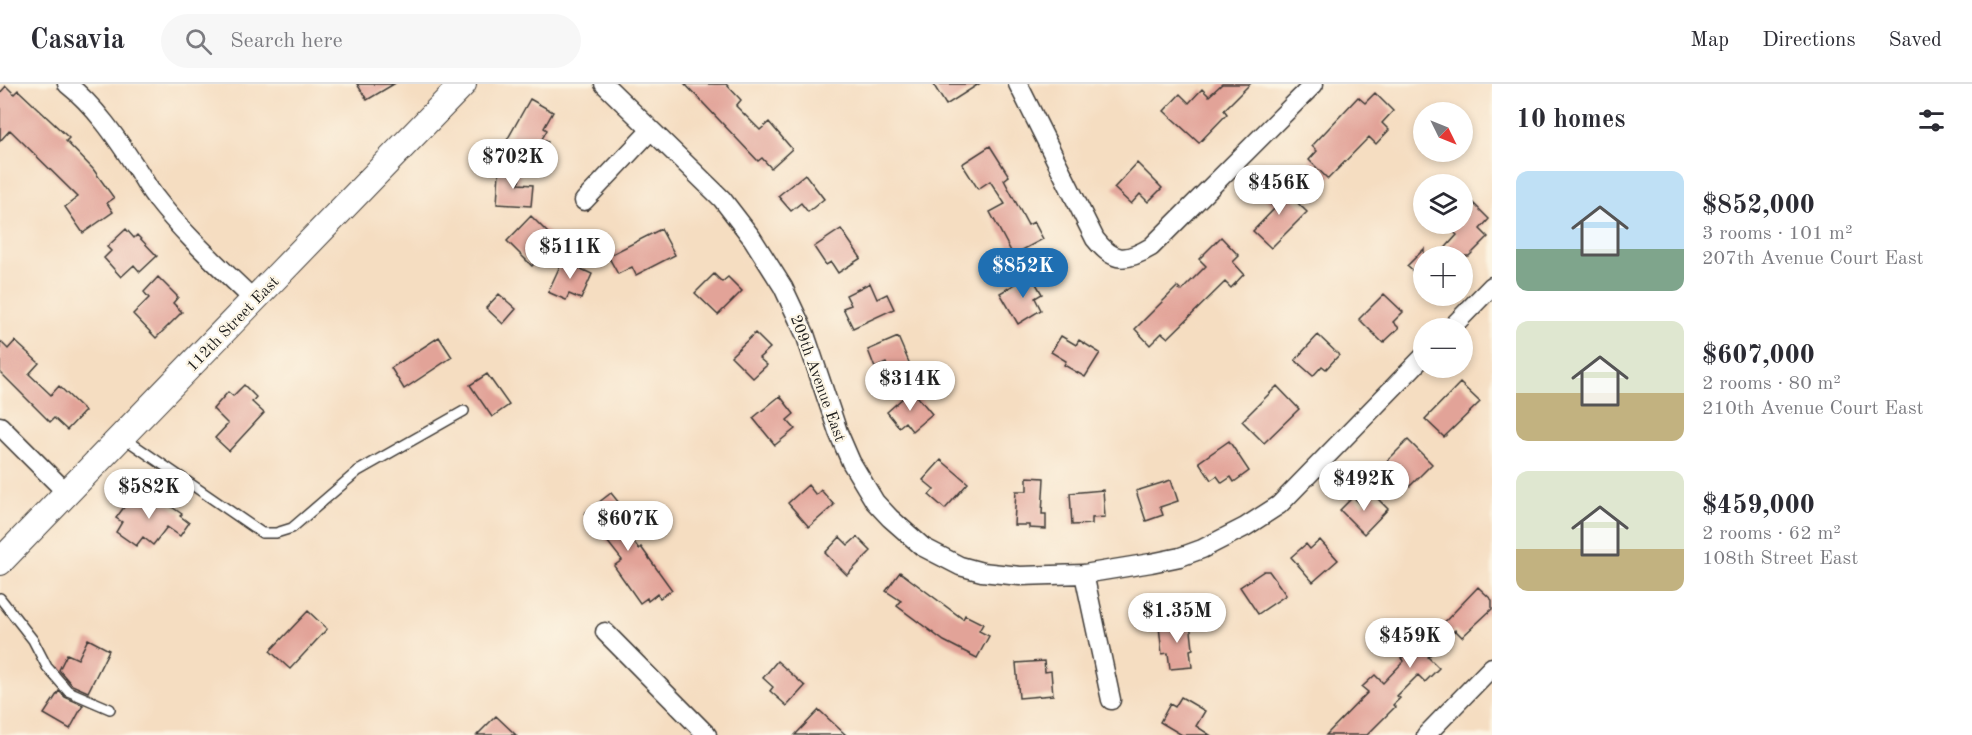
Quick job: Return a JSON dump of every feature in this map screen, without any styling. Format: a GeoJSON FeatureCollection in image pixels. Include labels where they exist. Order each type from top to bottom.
{"type":"FeatureCollection","features":[{"type":"Feature","properties":{"kind":"street"},"geometry":{"type":"LineString","coordinates":[[67,84],[95,112],[118,140],[171,217],[254,300]]}},
{"type":"Feature","properties":{"kind":"street","name":"112th Street East"},"geometry":{"type":"LineString","coordinates":[[0,562],[463,84]]}},
{"type":"Feature","properties":{"kind":"street","name":"209th Avenue East"},"geometry":{"type":"LineString","coordinates":[[604,84],[722,199],[752,237],[783,287],[805,334],[838,432],[865,489],[890,518],[923,547],[960,566],[982,572],[1020,576],[1084,574],[1180,556],[1202,549],[1245,527],[1293,493],[1413,368]]}},
{"type":"Feature","properties":{"kind":"street"},"geometry":{"type":"LineString","coordinates":[[1018,84],[1095,239],[1105,251],[1113,256],[1130,258],[1151,247],[1314,84]]}},
{"type":"Feature","properties":{"kind":"street"},"geometry":{"type":"LineString","coordinates":[[584,201],[651,130]]}},
{"type":"Feature","properties":{"kind":"street"},"geometry":{"type":"LineString","coordinates":[[1461,318],[1492,286]]}},
{"type":"Feature","properties":{"kind":"street"},"geometry":{"type":"LineString","coordinates":[[0,426],[67,493]]}},
{"type":"Feature","properties":{"kind":"street"},"geometry":{"type":"LineString","coordinates":[[1084,574],[1111,700]]}},
{"type":"Feature","properties":{"kind":"street"},"geometry":{"type":"LineString","coordinates":[[605,632],[707,735]]}},
{"type":"Feature","properties":{"kind":"street"},"geometry":{"type":"LineString","coordinates":[[1426,735],[1492,667]]}},
{"type":"Feature","properties":{"kind":"lane"},"geometry":{"type":"LineString","coordinates":[[122,436],[262,533],[276,533],[292,528],[358,471],[464,411]]}},
{"type":"Feature","properties":{"kind":"lane"},"geometry":{"type":"LineString","coordinates":[[0,598],[33,640],[47,667],[68,692],[110,709]]}},
{"type":"Feature","properties":{"kind":"building"},"geometry":{"type":"Polygon","coordinates":[[[357,84],[394,84],[367,100],[357,84]]]}},
{"type":"Feature","properties":{"kind":"building"},"geometry":{"type":"Polygon","coordinates":[[[685,84],[726,84],[741,100],[736,106],[760,130],[769,122],[792,149],[771,168],[762,158],[758,161],[685,84]]]}},
{"type":"Feature","properties":{"kind":"building"},"geometry":{"type":"Polygon","coordinates":[[[933,84],[979,84],[946,105],[933,84]]]}},
{"type":"Feature","properties":{"kind":"building"},"geometry":{"type":"Polygon","coordinates":[[[1222,84],[1250,84],[1224,110],[1227,114],[1199,143],[1164,111],[1180,94],[1189,103],[1202,89],[1209,96],[1222,84]]]}},
{"type":"Feature","properties":{"kind":"building"},"geometry":{"type":"Polygon","coordinates":[[[6,86],[14,94],[18,90],[69,138],[66,141],[93,169],[114,198],[107,203],[113,212],[83,233],[65,207],[78,197],[10,130],[0,141],[0,93],[6,86]]]}},
{"type":"Feature","properties":{"kind":"building"},"geometry":{"type":"Polygon","coordinates":[[[1375,93],[1393,111],[1382,123],[1389,130],[1376,144],[1369,137],[1328,179],[1309,160],[1317,151],[1312,146],[1358,97],[1365,103],[1375,93]]]}},
{"type":"Feature","properties":{"kind":"building"},"geometry":{"type":"Polygon","coordinates":[[[530,99],[553,112],[544,128],[547,130],[542,139],[548,142],[538,160],[506,142],[530,99]]]}},
{"type":"Feature","properties":{"kind":"building"},"geometry":{"type":"Polygon","coordinates":[[[990,146],[1009,176],[1004,180],[1028,225],[1034,222],[1043,239],[1013,255],[990,212],[1005,204],[990,181],[978,189],[962,164],[990,146]]]}},
{"type":"Feature","properties":{"kind":"building"},"geometry":{"type":"Polygon","coordinates":[[[1137,163],[1162,188],[1148,202],[1140,194],[1131,204],[1114,188],[1137,163]]]}},
{"type":"Feature","properties":{"kind":"building"},"geometry":{"type":"Polygon","coordinates":[[[499,172],[520,173],[519,184],[533,185],[531,206],[497,204],[499,172]]]}},
{"type":"Feature","properties":{"kind":"building"},"geometry":{"type":"Polygon","coordinates":[[[805,174],[824,199],[808,212],[801,203],[791,211],[778,196],[805,174]]]}},
{"type":"Feature","properties":{"kind":"building"},"geometry":{"type":"Polygon","coordinates":[[[1276,182],[1307,212],[1271,248],[1253,231],[1275,208],[1262,196],[1276,182]]]}},
{"type":"Feature","properties":{"kind":"building"},"geometry":{"type":"Polygon","coordinates":[[[1473,203],[1489,219],[1480,229],[1488,237],[1473,252],[1473,246],[1447,246],[1457,235],[1473,234],[1473,203]]]}},
{"type":"Feature","properties":{"kind":"building"},"geometry":{"type":"Polygon","coordinates":[[[531,216],[556,241],[532,266],[507,241],[531,216]]]}},
{"type":"Feature","properties":{"kind":"building"},"geometry":{"type":"Polygon","coordinates":[[[126,229],[134,238],[137,235],[157,256],[140,272],[134,265],[121,277],[104,258],[111,251],[107,247],[126,229]]]}},
{"type":"Feature","properties":{"kind":"building"},"geometry":{"type":"Polygon","coordinates":[[[661,229],[675,255],[636,275],[632,267],[618,274],[608,256],[661,229]]]}},
{"type":"Feature","properties":{"kind":"building"},"geometry":{"type":"Polygon","coordinates":[[[841,229],[861,258],[838,273],[831,262],[826,265],[814,247],[841,229]]]}},
{"type":"Feature","properties":{"kind":"building"},"geometry":{"type":"Polygon","coordinates":[[[1221,237],[1239,256],[1233,262],[1244,274],[1231,288],[1225,282],[1168,338],[1162,333],[1150,345],[1135,329],[1177,287],[1181,291],[1206,266],[1199,259],[1221,237]]]}},
{"type":"Feature","properties":{"kind":"building"},"geometry":{"type":"Polygon","coordinates":[[[565,255],[581,263],[579,268],[592,274],[581,299],[569,294],[566,300],[548,292],[565,255]]]}},
{"type":"Feature","properties":{"kind":"building"},"geometry":{"type":"Polygon","coordinates":[[[1413,260],[1413,271],[1407,266],[1413,260]]]}},
{"type":"Feature","properties":{"kind":"building"},"geometry":{"type":"Polygon","coordinates":[[[714,274],[722,282],[728,277],[742,291],[718,315],[695,293],[714,274]]]}},
{"type":"Feature","properties":{"kind":"building"},"geometry":{"type":"Polygon","coordinates":[[[1031,275],[1042,294],[1035,298],[1041,310],[1018,324],[1000,293],[1031,275]]]}},
{"type":"Feature","properties":{"kind":"building"},"geometry":{"type":"Polygon","coordinates":[[[158,277],[178,297],[173,303],[182,312],[156,338],[133,314],[149,298],[144,292],[158,277]]]}},
{"type":"Feature","properties":{"kind":"building"},"geometry":{"type":"Polygon","coordinates":[[[870,283],[877,299],[887,294],[894,309],[853,328],[843,308],[851,305],[846,295],[870,283]]]}},
{"type":"Feature","properties":{"kind":"building"},"geometry":{"type":"Polygon","coordinates":[[[499,294],[516,309],[503,324],[486,308],[499,294]]]}},
{"type":"Feature","properties":{"kind":"building"},"geometry":{"type":"Polygon","coordinates":[[[1384,294],[1403,312],[1393,322],[1399,328],[1383,343],[1359,319],[1384,294]]]}},
{"type":"Feature","properties":{"kind":"building"},"geometry":{"type":"Polygon","coordinates":[[[755,333],[770,348],[759,358],[767,365],[753,378],[731,356],[755,333]]]}},
{"type":"Feature","properties":{"kind":"building"},"geometry":{"type":"Polygon","coordinates":[[[1318,335],[1339,355],[1326,369],[1322,366],[1313,376],[1295,360],[1318,335]]]}},
{"type":"Feature","properties":{"kind":"building"},"geometry":{"type":"Polygon","coordinates":[[[1061,336],[1076,345],[1079,340],[1100,353],[1085,377],[1064,365],[1066,361],[1051,352],[1061,336]]]}},
{"type":"Feature","properties":{"kind":"building"},"geometry":{"type":"Polygon","coordinates":[[[439,337],[452,357],[404,389],[391,368],[439,337]]]}},
{"type":"Feature","properties":{"kind":"building"},"geometry":{"type":"Polygon","coordinates":[[[898,337],[911,367],[891,375],[886,363],[875,368],[868,350],[898,337]]]}},
{"type":"Feature","properties":{"kind":"building"},"geometry":{"type":"Polygon","coordinates":[[[0,341],[8,349],[15,341],[39,363],[29,374],[51,395],[59,386],[85,411],[67,430],[54,418],[50,422],[0,372],[0,341]]]}},
{"type":"Feature","properties":{"kind":"building"},"geometry":{"type":"Polygon","coordinates":[[[487,374],[509,405],[492,417],[470,385],[487,374]]]}},
{"type":"Feature","properties":{"kind":"building"},"geometry":{"type":"Polygon","coordinates":[[[1460,383],[1480,402],[1444,437],[1425,419],[1460,383]]]}},
{"type":"Feature","properties":{"kind":"building"},"geometry":{"type":"Polygon","coordinates":[[[244,385],[256,397],[252,402],[264,413],[229,451],[215,438],[228,424],[213,409],[228,392],[233,396],[244,385]]]}},
{"type":"Feature","properties":{"kind":"building"},"geometry":{"type":"Polygon","coordinates":[[[1277,386],[1299,409],[1264,443],[1242,421],[1277,386]]]}},
{"type":"Feature","properties":{"kind":"building"},"geometry":{"type":"Polygon","coordinates":[[[912,390],[932,414],[912,431],[905,422],[899,427],[887,412],[912,390]]]}},
{"type":"Feature","properties":{"kind":"building"},"geometry":{"type":"Polygon","coordinates":[[[780,396],[794,414],[787,420],[795,429],[775,445],[753,418],[780,396]]]}},
{"type":"Feature","properties":{"kind":"building"},"geometry":{"type":"Polygon","coordinates":[[[1408,440],[1432,464],[1410,486],[1386,462],[1408,440]]]}},
{"type":"Feature","properties":{"kind":"building"},"geometry":{"type":"Polygon","coordinates":[[[1229,441],[1249,471],[1234,482],[1231,477],[1222,483],[1217,476],[1211,480],[1199,462],[1229,441]]]}},
{"type":"Feature","properties":{"kind":"building"},"geometry":{"type":"Polygon","coordinates":[[[941,460],[968,483],[945,509],[929,495],[934,489],[923,480],[941,460]]]}},
{"type":"Feature","properties":{"kind":"building"},"geometry":{"type":"Polygon","coordinates":[[[1027,477],[1044,478],[1042,514],[1046,514],[1046,529],[1029,528],[1029,525],[1014,525],[1016,491],[1027,491],[1027,477]]]}},
{"type":"Feature","properties":{"kind":"building"},"geometry":{"type":"Polygon","coordinates":[[[1171,480],[1178,501],[1160,507],[1163,515],[1146,521],[1136,491],[1171,480]]]}},
{"type":"Feature","properties":{"kind":"building"},"geometry":{"type":"Polygon","coordinates":[[[808,485],[816,495],[821,490],[834,505],[809,527],[788,503],[808,485]]]}},
{"type":"Feature","properties":{"kind":"building"},"geometry":{"type":"Polygon","coordinates":[[[1103,490],[1105,517],[1092,518],[1092,524],[1072,525],[1070,493],[1103,490]]]}},
{"type":"Feature","properties":{"kind":"building"},"geometry":{"type":"Polygon","coordinates":[[[145,491],[182,514],[180,516],[189,523],[180,536],[167,527],[153,545],[143,537],[136,546],[116,532],[122,522],[116,518],[130,499],[136,504],[145,491]]]}},
{"type":"Feature","properties":{"kind":"building"},"geometry":{"type":"Polygon","coordinates":[[[611,493],[624,509],[614,516],[639,549],[641,547],[672,590],[660,598],[657,594],[648,601],[647,598],[640,603],[614,566],[622,560],[585,513],[611,493]]]}},
{"type":"Feature","properties":{"kind":"building"},"geometry":{"type":"Polygon","coordinates":[[[1373,494],[1388,509],[1364,534],[1340,510],[1353,497],[1362,505],[1373,494]]]}},
{"type":"Feature","properties":{"kind":"building"},"geometry":{"type":"Polygon","coordinates":[[[840,537],[848,545],[857,537],[871,551],[847,575],[825,553],[840,537]]]}},
{"type":"Feature","properties":{"kind":"building"},"geometry":{"type":"Polygon","coordinates":[[[1320,540],[1338,560],[1313,582],[1291,557],[1306,544],[1310,549],[1320,540]]]}},
{"type":"Feature","properties":{"kind":"building"},"geometry":{"type":"Polygon","coordinates":[[[1264,571],[1269,571],[1286,595],[1258,614],[1240,587],[1264,571]]]}},
{"type":"Feature","properties":{"kind":"building"},"geometry":{"type":"Polygon","coordinates":[[[900,572],[963,619],[965,615],[983,624],[979,631],[989,636],[977,658],[944,641],[897,606],[901,601],[886,591],[900,572]]]}},
{"type":"Feature","properties":{"kind":"building"},"geometry":{"type":"Polygon","coordinates":[[[1478,587],[1492,600],[1492,609],[1462,637],[1455,630],[1428,657],[1439,668],[1425,682],[1418,675],[1397,696],[1400,698],[1393,705],[1395,707],[1367,735],[1326,735],[1368,692],[1362,687],[1375,675],[1383,683],[1404,661],[1401,658],[1432,626],[1437,630],[1478,587]]]}},
{"type":"Feature","properties":{"kind":"building"},"geometry":{"type":"Polygon","coordinates":[[[308,611],[327,629],[290,669],[270,651],[308,611]]]}},
{"type":"Feature","properties":{"kind":"building"},"geometry":{"type":"Polygon","coordinates":[[[1190,622],[1192,667],[1170,669],[1168,653],[1162,654],[1159,626],[1190,622]]]}},
{"type":"Feature","properties":{"kind":"building"},"geometry":{"type":"Polygon","coordinates":[[[88,639],[109,650],[88,692],[72,685],[59,670],[67,654],[78,659],[88,639]]]}},
{"type":"Feature","properties":{"kind":"building"},"geometry":{"type":"Polygon","coordinates":[[[777,661],[805,686],[787,706],[770,691],[773,687],[763,678],[777,661]]]}},
{"type":"Feature","properties":{"kind":"building"},"geometry":{"type":"Polygon","coordinates":[[[1044,661],[1045,672],[1051,671],[1053,695],[1019,698],[1016,663],[1044,661]]]}},
{"type":"Feature","properties":{"kind":"building"},"geometry":{"type":"Polygon","coordinates":[[[59,691],[65,697],[83,705],[70,729],[44,714],[59,691]]]}},
{"type":"Feature","properties":{"kind":"building"},"geometry":{"type":"Polygon","coordinates":[[[1181,697],[1205,711],[1196,726],[1210,735],[1182,735],[1160,722],[1170,704],[1175,707],[1181,697]]]}},
{"type":"Feature","properties":{"kind":"building"},"geometry":{"type":"Polygon","coordinates":[[[819,710],[846,735],[795,735],[819,710]]]}},
{"type":"Feature","properties":{"kind":"building"},"geometry":{"type":"Polygon","coordinates":[[[496,716],[516,735],[477,735],[496,716]]]}}]}
